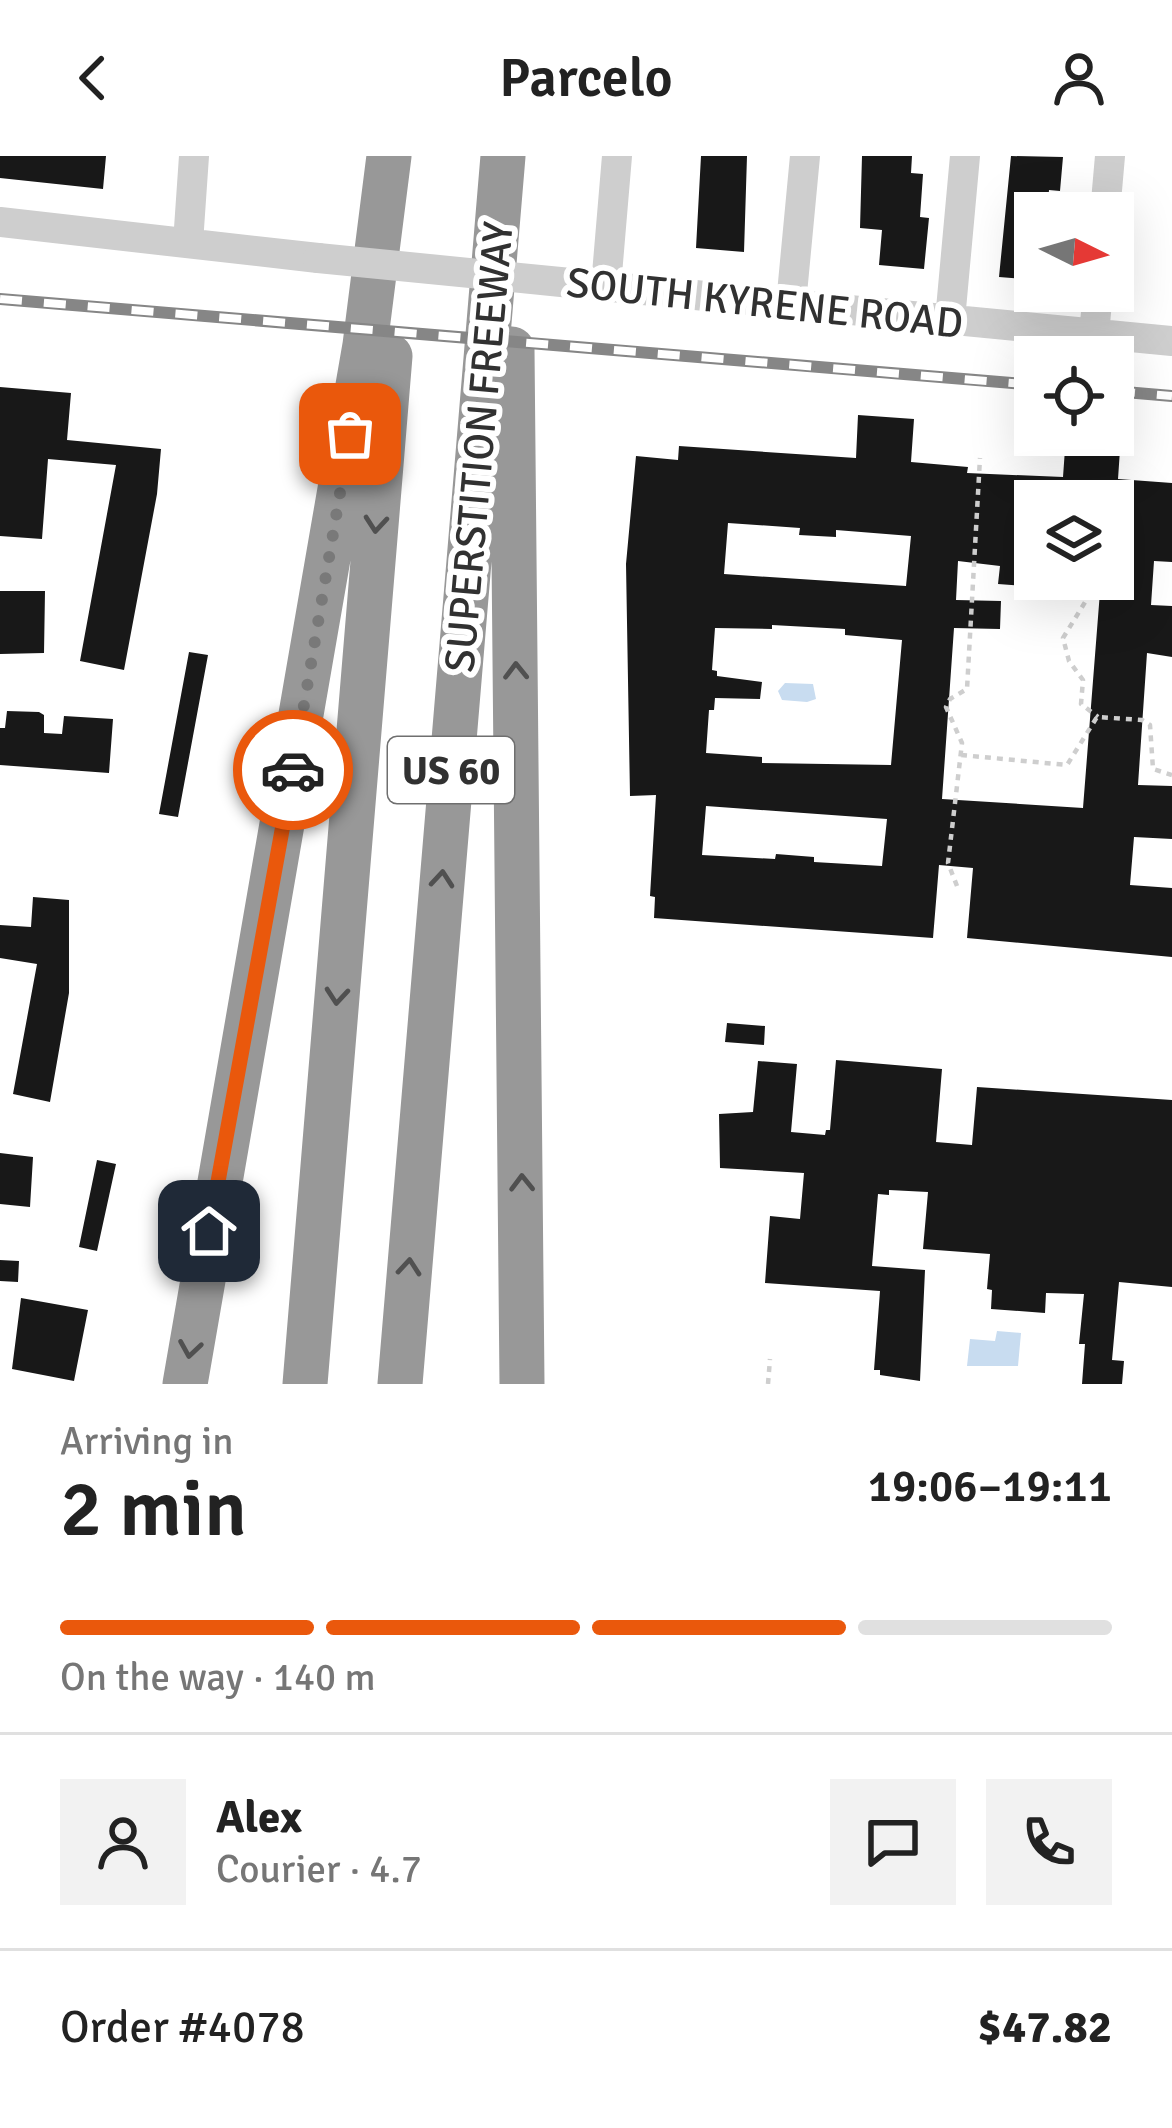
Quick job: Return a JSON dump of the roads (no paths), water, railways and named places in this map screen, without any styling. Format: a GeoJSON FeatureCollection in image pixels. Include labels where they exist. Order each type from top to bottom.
{"type":"FeatureCollection","features":[{"type":"Feature","properties":{"kind":"highway"},"geometry":{"type":"LineString","coordinates":[[184,1384],[365,345],[388,156]]}},
{"type":"Feature","properties":{"kind":"highway","name":"US 60"},"geometry":{"type":"LineString","coordinates":[[305,1384],[406,156]]}},
{"type":"Feature","properties":{"kind":"highway"},"geometry":{"type":"LineString","coordinates":[[506,156],[522,1384]]}},
{"type":"Feature","properties":{"kind":"highway","name":"SUPERSTITION FREEWAY"},"geometry":{"type":"LineString","coordinates":[[400,1384],[506,156]]}},
{"type":"Feature","properties":{"kind":"street"},"geometry":{"type":"LineString","coordinates":[[188,243],[194,156]]}},
{"type":"Feature","properties":{"kind":"street"},"geometry":{"type":"LineString","coordinates":[[598,285],[617,156]]}},
{"type":"Feature","properties":{"kind":"street"},"geometry":{"type":"LineString","coordinates":[[791,304],[805,156]]}},
{"type":"Feature","properties":{"kind":"street"},"geometry":{"type":"LineString","coordinates":[[950,320],[965,156]]}},
{"type":"Feature","properties":{"kind":"street"},"geometry":{"type":"LineString","coordinates":[[1107,192],[1110,156]]}},
{"type":"Feature","properties":{"kind":"street","name":"SOUTH KYRENE ROAD"},"geometry":{"type":"LineString","coordinates":[[0,223],[1172,341]]}},
{"type":"Feature","properties":{"kind":"street"},"geometry":{"type":"LineString","coordinates":[[1094,334],[1096,312]]}},
{"type":"Feature","properties":{"kind":"water"},"geometry":{"type":"Polygon","coordinates":[[[785,683],[813,684],[816,699],[782,700],[778,691],[785,683]]]}},
{"type":"Feature","properties":{"kind":"water"},"geometry":{"type":"Polygon","coordinates":[[[997,1331],[1021,1333],[1018,1366],[967,1366],[970,1339],[995,1341],[997,1331]]]}},
{"type":"Feature","properties":{"kind":"railway"},"geometry":{"type":"LineString","coordinates":[[0,299],[1014,383]]}},
{"type":"Feature","properties":{"kind":"railway"},"geometry":{"type":"LineString","coordinates":[[1134,393],[1172,396]]}}]}
